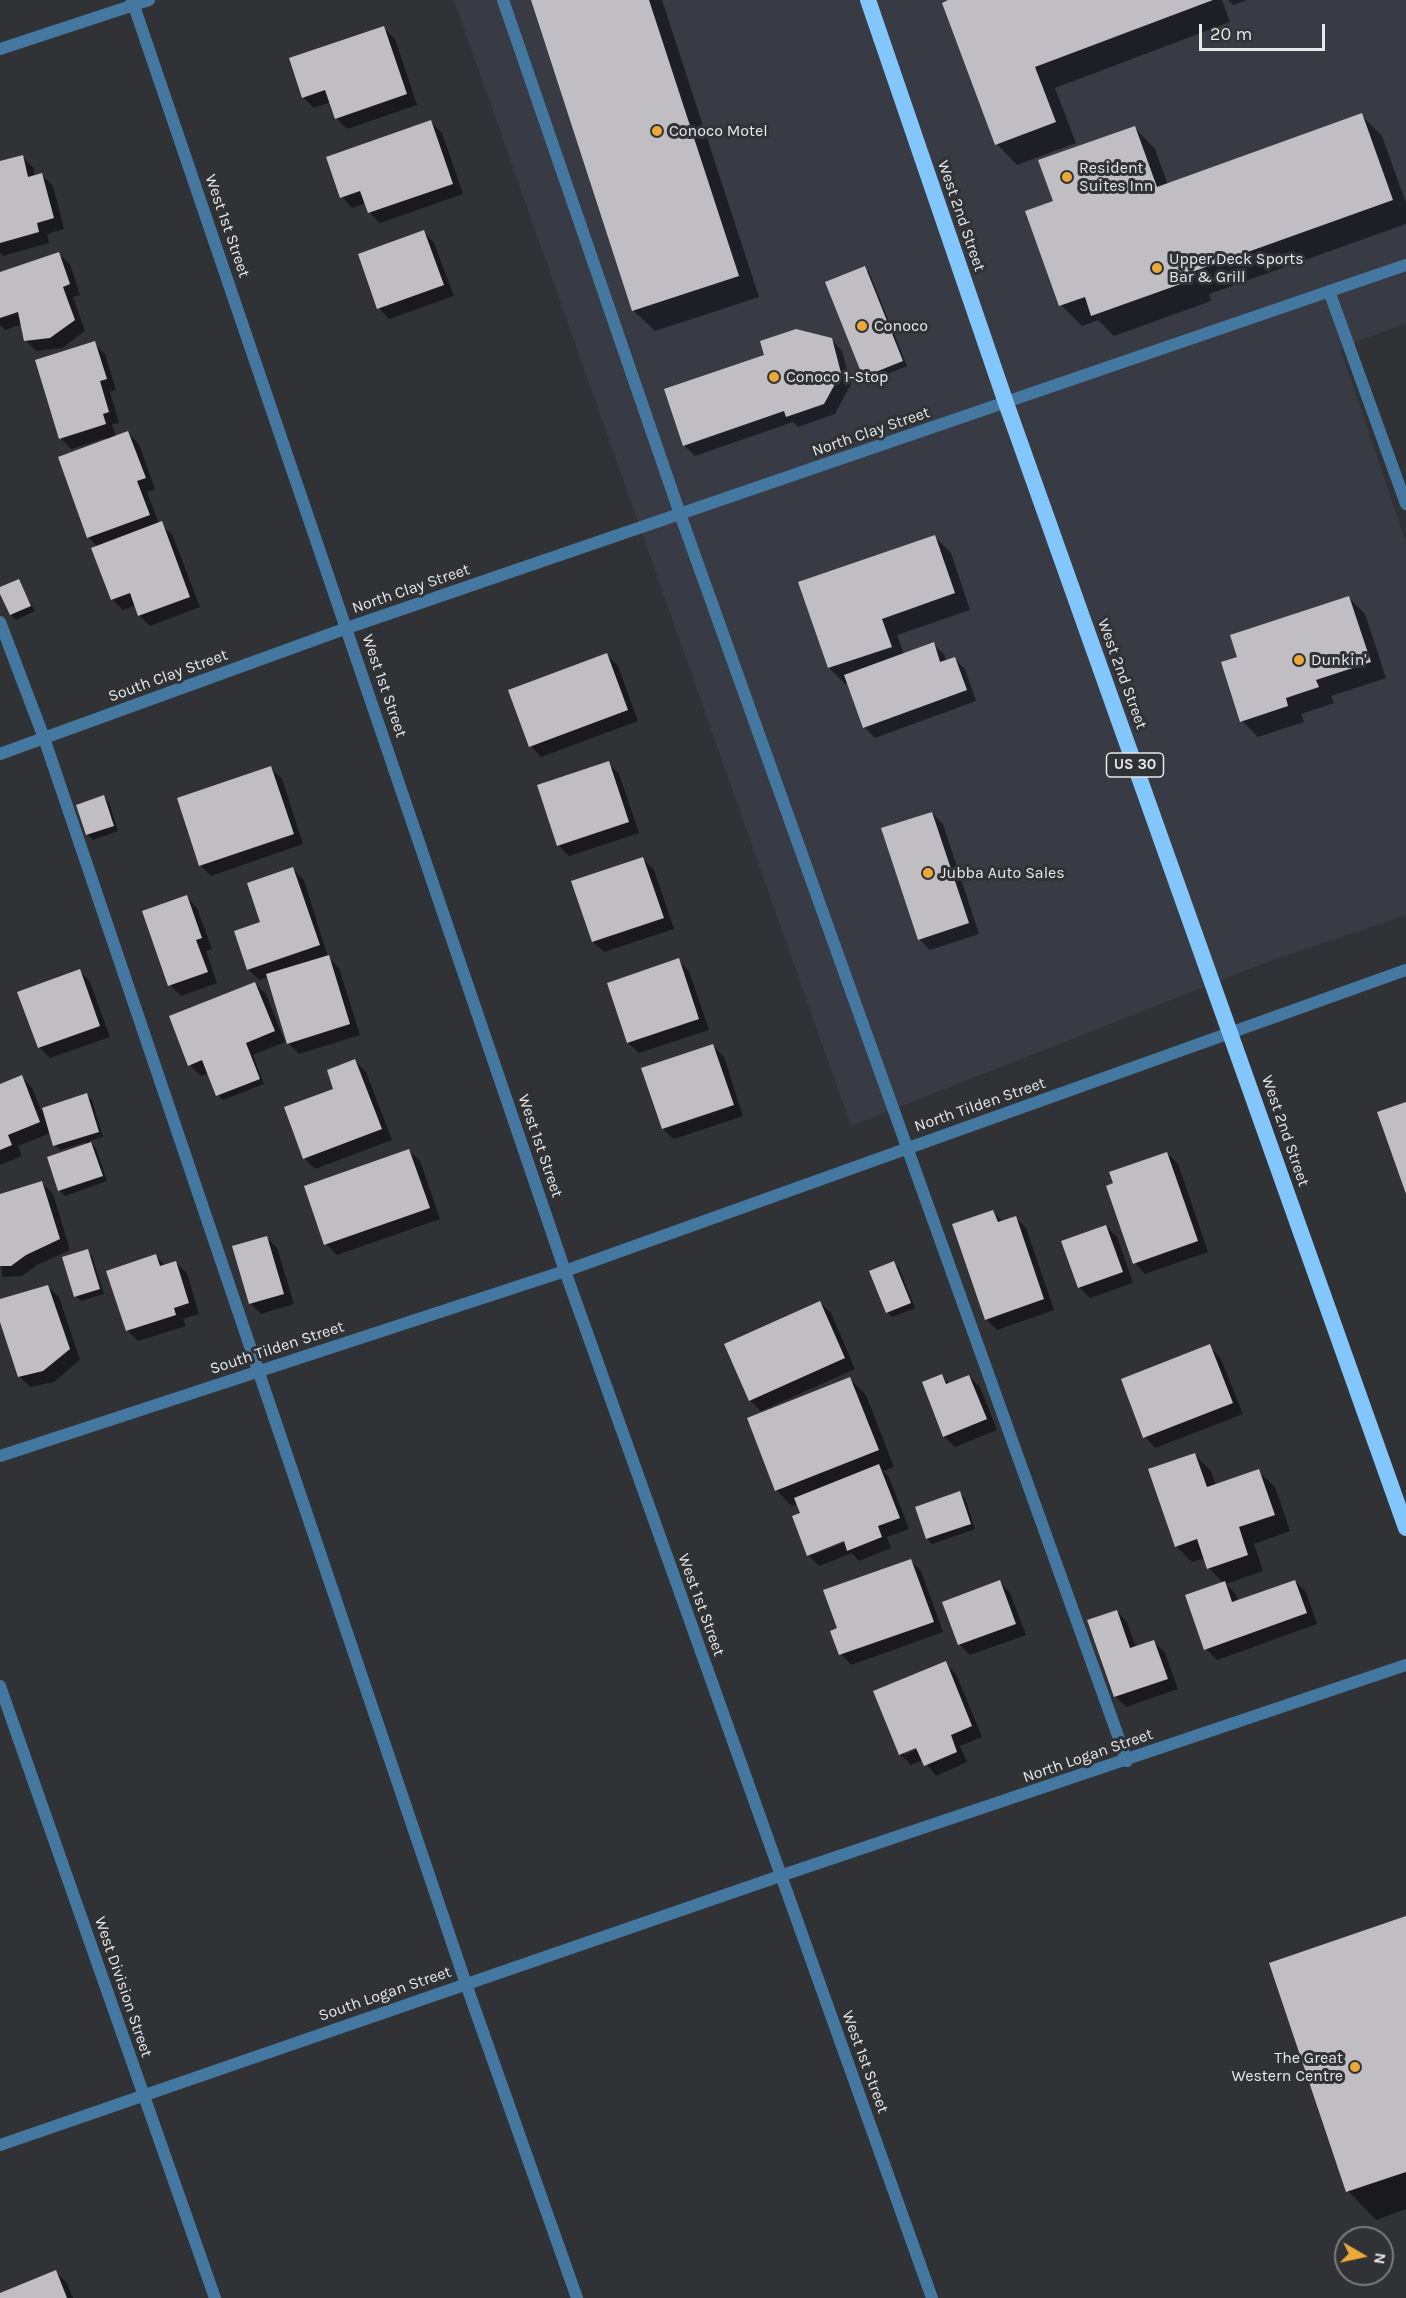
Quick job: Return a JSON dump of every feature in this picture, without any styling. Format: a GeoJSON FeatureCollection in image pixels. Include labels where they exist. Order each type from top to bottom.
{"type":"FeatureCollection","features":[{"type":"Feature","properties":{"kind":"highway","name":"West 2nd Street"},"geometry":{"type":"LineString","coordinates":[[868,0],[1006,404],[1406,1528]]}},
{"type":"Feature","properties":{"kind":"street"},"geometry":{"type":"LineString","coordinates":[[0,49],[133,3],[149,0]]}},
{"type":"Feature","properties":{"kind":"street"},"geometry":{"type":"LineString","coordinates":[[503,0],[680,514],[1127,1761]]}},
{"type":"Feature","properties":{"kind":"street","name":"West 1st Street"},"geometry":{"type":"LineString","coordinates":[[133,3],[565,1271],[932,2298]]}},
{"type":"Feature","properties":{"kind":"street","name":"North Clay Street"},"geometry":{"type":"LineString","coordinates":[[347,628],[1406,265]]}},
{"type":"Feature","properties":{"kind":"street"},"geometry":{"type":"LineString","coordinates":[[1329,291],[1406,504]]}},
{"type":"Feature","properties":{"kind":"street"},"geometry":{"type":"LineString","coordinates":[[0,622],[44,738],[466,1984],[577,2298]]}},
{"type":"Feature","properties":{"kind":"street","name":"South Clay Street"},"geometry":{"type":"LineString","coordinates":[[0,754],[347,628]]}},
{"type":"Feature","properties":{"kind":"street","name":"North Tilden Street"},"geometry":{"type":"LineString","coordinates":[[565,1271],[907,1148],[1232,1035],[1406,970]]}},
{"type":"Feature","properties":{"kind":"street","name":"South Tilden Street"},"geometry":{"type":"LineString","coordinates":[[0,1456],[565,1271]]}},
{"type":"Feature","properties":{"kind":"street","name":"North Logan Street"},"geometry":{"type":"LineString","coordinates":[[780,1876],[1127,1761],[1406,1665]]}},
{"type":"Feature","properties":{"kind":"street","name":"West Division Street"},"geometry":{"type":"LineString","coordinates":[[0,1686],[215,2298]]}},
{"type":"Feature","properties":{"kind":"street","name":"South Logan Street"},"geometry":{"type":"LineString","coordinates":[[0,2145],[780,1876]]}},
{"type":"Feature","properties":{"kind":"shaded area"},"geometry":{"type":"Polygon","coordinates":[[[454,0],[1406,0],[1406,323],[1340,348],[1406,543],[1406,915],[1270,961],[851,1126],[454,0]]]}},
{"type":"Feature","properties":{"kind":"building"},"geometry":{"type":"Polygon","coordinates":[[[531,0],[649,0],[739,276],[632,311],[531,0]]]}},
{"type":"Feature","properties":{"kind":"building"},"geometry":{"type":"Polygon","coordinates":[[[948,0],[1213,0],[1035,67],[1056,122],[995,145],[942,3],[948,0]]]}},
{"type":"Feature","properties":{"kind":"building"},"geometry":{"type":"Polygon","coordinates":[[[384,26],[407,94],[335,119],[325,90],[302,98],[289,58],[384,26]]]}},
{"type":"Feature","properties":{"kind":"building"},"geometry":{"type":"Polygon","coordinates":[[[1362,113],[1393,200],[1189,273],[1192,280],[1091,316],[1085,297],[1059,306],[1025,211],[1053,201],[1038,160],[1135,126],[1157,187],[1362,113]]]}},
{"type":"Feature","properties":{"kind":"building"},"geometry":{"type":"Polygon","coordinates":[[[431,120],[453,184],[368,213],[360,191],[340,198],[326,157],[431,120]]]}},
{"type":"Feature","properties":{"kind":"building"},"geometry":{"type":"Polygon","coordinates":[[[23,155],[28,177],[42,173],[54,218],[37,223],[39,232],[0,243],[0,161],[23,155]]]}},
{"type":"Feature","properties":{"kind":"building"},"geometry":{"type":"Polygon","coordinates":[[[424,230],[444,285],[377,309],[358,254],[424,230]]]}},
{"type":"Feature","properties":{"kind":"building"},"geometry":{"type":"Polygon","coordinates":[[[59,252],[70,284],[63,287],[75,320],[50,338],[24,341],[18,312],[0,318],[0,272],[59,252]]]}},
{"type":"Feature","properties":{"kind":"building"},"geometry":{"type":"Polygon","coordinates":[[[865,266],[903,361],[863,377],[825,282],[865,266]]]}},
{"type":"Feature","properties":{"kind":"building"},"geometry":{"type":"Polygon","coordinates":[[[796,329],[832,338],[841,373],[824,404],[786,417],[784,411],[683,446],[664,389],[764,355],[760,341],[796,329]]]}},
{"type":"Feature","properties":{"kind":"building"},"geometry":{"type":"Polygon","coordinates":[[[95,341],[107,379],[100,381],[109,412],[103,414],[106,424],[59,439],[35,360],[95,341]]]}},
{"type":"Feature","properties":{"kind":"building"},"geometry":{"type":"Polygon","coordinates":[[[128,431],[146,478],[137,481],[150,515],[87,538],[58,457],[128,431]]]}},
{"type":"Feature","properties":{"kind":"building"},"geometry":{"type":"Polygon","coordinates":[[[162,521],[190,597],[138,616],[130,593],[111,600],[91,548],[162,521]]]}},
{"type":"Feature","properties":{"kind":"building"},"geometry":{"type":"Polygon","coordinates":[[[935,535],[955,593],[882,619],[892,647],[828,668],[798,582],[935,535]]]}},
{"type":"Feature","properties":{"kind":"building"},"geometry":{"type":"Polygon","coordinates":[[[19,579],[31,606],[10,615],[0,594],[0,587],[19,579]]]}},
{"type":"Feature","properties":{"kind":"building","name":"Dunkin'"},"geometry":{"type":"Polygon","coordinates":[[[1349,596],[1371,662],[1316,680],[1319,687],[1286,698],[1288,706],[1240,722],[1221,662],[1237,657],[1230,635],[1349,596]]]}},
{"type":"Feature","properties":{"kind":"building"},"geometry":{"type":"Polygon","coordinates":[[[934,642],[940,662],[955,657],[967,690],[863,728],[844,675],[934,642]]]}},
{"type":"Feature","properties":{"kind":"building"},"geometry":{"type":"Polygon","coordinates":[[[607,653],[628,710],[529,747],[508,690],[607,653]]]}},
{"type":"Feature","properties":{"kind":"building"},"geometry":{"type":"Polygon","coordinates":[[[609,761],[629,822],[557,846],[537,785],[609,761]]]}},
{"type":"Feature","properties":{"kind":"building"},"geometry":{"type":"Polygon","coordinates":[[[271,766],[294,834],[199,866],[177,798],[271,766]]]}},
{"type":"Feature","properties":{"kind":"building"},"geometry":{"type":"Polygon","coordinates":[[[104,795],[114,826],[86,835],[76,805],[104,795]]]}},
{"type":"Feature","properties":{"kind":"building"},"geometry":{"type":"Polygon","coordinates":[[[932,812],[969,923],[918,940],[881,828],[932,812]]]}},
{"type":"Feature","properties":{"kind":"building"},"geometry":{"type":"Polygon","coordinates":[[[643,857],[664,918],[592,942],[571,881],[643,857]]]}},
{"type":"Feature","properties":{"kind":"building"},"geometry":{"type":"Polygon","coordinates":[[[293,867],[320,945],[247,970],[234,931],[260,922],[247,883],[293,867]]]}},
{"type":"Feature","properties":{"kind":"building"},"geometry":{"type":"Polygon","coordinates":[[[187,895],[202,938],[196,940],[208,972],[168,986],[142,911],[187,895]]]}},
{"type":"Feature","properties":{"kind":"building"},"geometry":{"type":"Polygon","coordinates":[[[329,955],[350,1024],[287,1044],[266,974],[329,955]]]}},
{"type":"Feature","properties":{"kind":"building"},"geometry":{"type":"Polygon","coordinates":[[[679,958],[699,1019],[627,1043],[607,983],[679,958]]]}},
{"type":"Feature","properties":{"kind":"building"},"geometry":{"type":"Polygon","coordinates":[[[80,969],[100,1026],[38,1048],[17,992],[80,969]]]}},
{"type":"Feature","properties":{"kind":"building"},"geometry":{"type":"Polygon","coordinates":[[[255,982],[275,1031],[246,1043],[260,1079],[216,1096],[202,1060],[188,1066],[169,1016],[255,982]]]}},
{"type":"Feature","properties":{"kind":"building"},"geometry":{"type":"Polygon","coordinates":[[[713,1044],[734,1105],[662,1129],[641,1068],[713,1044]]]}},
{"type":"Feature","properties":{"kind":"building"},"geometry":{"type":"Polygon","coordinates":[[[355,1059],[382,1129],[303,1159],[284,1107],[333,1089],[327,1070],[355,1059]]]}},
{"type":"Feature","properties":{"kind":"building"},"geometry":{"type":"Polygon","coordinates":[[[22,1075],[40,1122],[8,1135],[12,1145],[0,1150],[0,1084],[22,1075]]]}},
{"type":"Feature","properties":{"kind":"building"},"geometry":{"type":"Polygon","coordinates":[[[87,1093],[99,1132],[53,1146],[42,1108],[87,1093]]]}},
{"type":"Feature","properties":{"kind":"building"},"geometry":{"type":"Polygon","coordinates":[[[1406,1102],[1406,1194],[1377,1112],[1406,1102]]]}},
{"type":"Feature","properties":{"kind":"building"},"geometry":{"type":"Polygon","coordinates":[[[91,1142],[103,1176],[58,1191],[47,1157],[91,1142]]]}},
{"type":"Feature","properties":{"kind":"building"},"geometry":{"type":"Polygon","coordinates":[[[409,1149],[430,1208],[324,1245],[304,1186],[409,1149]]]}},
{"type":"Feature","properties":{"kind":"building"},"geometry":{"type":"Polygon","coordinates":[[[1167,1152],[1198,1241],[1133,1264],[1106,1186],[1113,1183],[1109,1172],[1167,1152]]]}},
{"type":"Feature","properties":{"kind":"building"},"geometry":{"type":"Polygon","coordinates":[[[42,1181],[60,1239],[26,1255],[11,1266],[0,1266],[0,1194],[42,1181]]]}},
{"type":"Feature","properties":{"kind":"building"},"geometry":{"type":"Polygon","coordinates":[[[993,1210],[998,1222],[1016,1216],[1044,1299],[985,1320],[952,1224],[993,1210]]]}},
{"type":"Feature","properties":{"kind":"building"},"geometry":{"type":"Polygon","coordinates":[[[1106,1225],[1123,1272],[1078,1288],[1061,1241],[1106,1225]]]}},
{"type":"Feature","properties":{"kind":"building"},"geometry":{"type":"Polygon","coordinates":[[[267,1236],[284,1294],[249,1304],[232,1246],[267,1236]]]}},
{"type":"Feature","properties":{"kind":"building"},"geometry":{"type":"Polygon","coordinates":[[[88,1249],[100,1289],[74,1297],[62,1257],[88,1249]]]}},
{"type":"Feature","properties":{"kind":"building"},"geometry":{"type":"Polygon","coordinates":[[[156,1254],[160,1266],[176,1261],[189,1303],[174,1308],[176,1315],[126,1331],[106,1271],[156,1254]]]}},
{"type":"Feature","properties":{"kind":"building"},"geometry":{"type":"Polygon","coordinates":[[[894,1261],[911,1303],[886,1313],[869,1271],[894,1261]]]}},
{"type":"Feature","properties":{"kind":"building"},"geometry":{"type":"Polygon","coordinates":[[[48,1285],[70,1349],[43,1371],[18,1377],[0,1322],[0,1299],[48,1285]]]}},
{"type":"Feature","properties":{"kind":"building"},"geometry":{"type":"Polygon","coordinates":[[[820,1301],[845,1358],[749,1401],[724,1344],[820,1301]]]}},
{"type":"Feature","properties":{"kind":"building"},"geometry":{"type":"Polygon","coordinates":[[[1210,1344],[1233,1403],[1143,1438],[1121,1379],[1210,1344]]]}},
{"type":"Feature","properties":{"kind":"building"},"geometry":{"type":"Polygon","coordinates":[[[942,1374],[946,1384],[969,1375],[987,1419],[943,1437],[922,1382],[942,1374]]]}},
{"type":"Feature","properties":{"kind":"building"},"geometry":{"type":"Polygon","coordinates":[[[850,1377],[879,1450],[775,1491],[747,1418],[850,1377]]]}},
{"type":"Feature","properties":{"kind":"building"},"geometry":{"type":"Polygon","coordinates":[[[1195,1453],[1207,1487],[1259,1469],[1275,1515],[1239,1527],[1248,1555],[1207,1569],[1197,1539],[1175,1547],[1148,1469],[1195,1453]]]}},
{"type":"Feature","properties":{"kind":"building"},"geometry":{"type":"Polygon","coordinates":[[[879,1464],[900,1518],[878,1526],[882,1537],[847,1551],[844,1541],[807,1556],[792,1516],[800,1513],[794,1498],[879,1464]]]}},
{"type":"Feature","properties":{"kind":"building"},"geometry":{"type":"Polygon","coordinates":[[[960,1491],[971,1524],[926,1539],[915,1507],[960,1491]]]}},
{"type":"Feature","properties":{"kind":"building"},"geometry":{"type":"Polygon","coordinates":[[[911,1559],[934,1622],[839,1655],[830,1631],[837,1628],[823,1590],[911,1559]]]}},
{"type":"Feature","properties":{"kind":"building"},"geometry":{"type":"Polygon","coordinates":[[[1000,1580],[1016,1624],[958,1645],[942,1602],[1000,1580]]]}},
{"type":"Feature","properties":{"kind":"building"},"geometry":{"type":"Polygon","coordinates":[[[1295,1580],[1307,1613],[1204,1650],[1185,1595],[1225,1581],[1232,1602],[1295,1580]]]}},
{"type":"Feature","properties":{"kind":"building"},"geometry":{"type":"Polygon","coordinates":[[[1117,1610],[1130,1648],[1154,1640],[1168,1679],[1114,1697],[1087,1620],[1117,1610]]]}},
{"type":"Feature","properties":{"kind":"building"},"geometry":{"type":"Polygon","coordinates":[[[946,1661],[972,1726],[951,1735],[957,1752],[924,1766],[916,1748],[899,1755],[873,1691],[946,1661]]]}},
{"type":"Feature","properties":{"kind":"building","name":"The Great Western Centre"},"geometry":{"type":"Polygon","coordinates":[[[1406,1916],[1406,2172],[1346,2192],[1269,1963],[1406,1916]]]}},
{"type":"Feature","properties":{"kind":"building"},"geometry":{"type":"Polygon","coordinates":[[[56,2270],[67,2298],[0,2298],[0,2293],[56,2270]]]}},
{"type":"Feature","properties":{"kind":"place","name":"Conoco Motel"},"geometry":{"type":"Point","coordinates":[657,131]}},
{"type":"Feature","properties":{"kind":"place","name":"Resident Suites Inn"},"geometry":{"type":"Point","coordinates":[1067,177]}},
{"type":"Feature","properties":{"kind":"place","name":"Upper Deck Sports Bar & Grill"},"geometry":{"type":"Point","coordinates":[1157,268]}},
{"type":"Feature","properties":{"kind":"place","name":"Conoco"},"geometry":{"type":"Point","coordinates":[862,326]}},
{"type":"Feature","properties":{"kind":"place","name":"Conoco 1-Stop"},"geometry":{"type":"Point","coordinates":[774,377]}},
{"type":"Feature","properties":{"kind":"place","name":"Dunkin'"},"geometry":{"type":"Point","coordinates":[1299,660]}},
{"type":"Feature","properties":{"kind":"place","name":"Jubba Auto Sales"},"geometry":{"type":"Point","coordinates":[928,873]}},
{"type":"Feature","properties":{"kind":"place","name":"The Great Western Centre"},"geometry":{"type":"Point","coordinates":[1355,2067]}}]}
